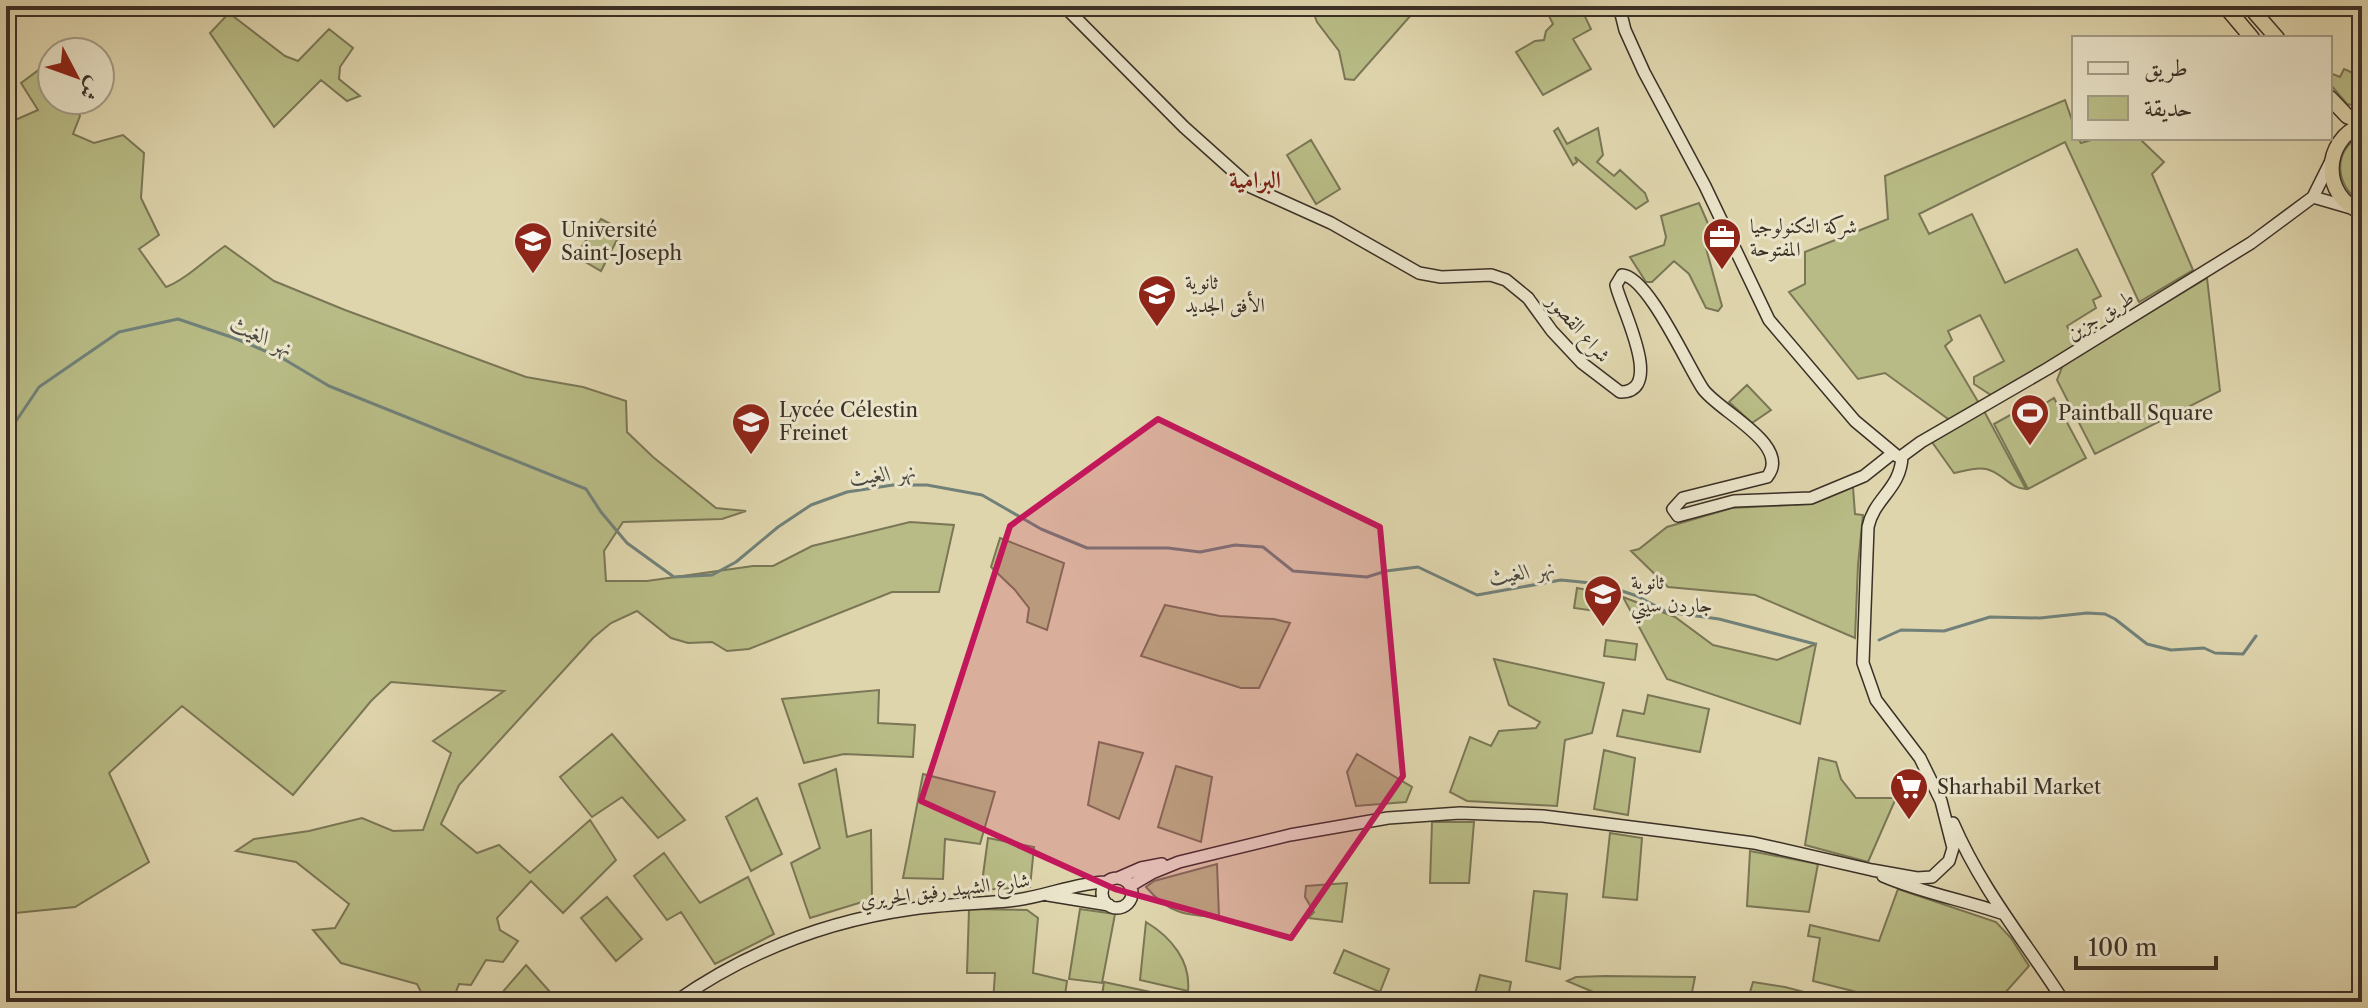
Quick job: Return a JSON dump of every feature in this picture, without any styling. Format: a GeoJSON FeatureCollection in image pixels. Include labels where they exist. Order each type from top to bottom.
{"type":"FeatureCollection","features":[{"type":"Feature","properties":{"kind":"highway"},"geometry":{"type":"LineString","coordinates":[[2225,6],[2250,36]]}},
{"type":"Feature","properties":{"kind":"highway"},"geometry":{"type":"LineString","coordinates":[[2249,6],[2275,36]]}},
{"type":"Feature","properties":{"kind":"highway"},"geometry":{"type":"LineString","coordinates":[[2332,100],[2347,116],[2362,123]]}},
{"type":"Feature","properties":{"kind":"highway"},"geometry":{"type":"LineString","coordinates":[[2332,158],[2346,134],[2362,123]]}},
{"type":"Feature","properties":{"kind":"highway"},"geometry":{"type":"LineString","coordinates":[[2332,136],[2331,176],[2336,190],[2344,201],[2359,211]]}},
{"type":"Feature","properties":{"kind":"street","name":"شراع القصور"},"geometry":{"type":"LineString","coordinates":[[1064,6],[1184,127],[1251,187],[1331,223],[1419,273],[1441,277],[1491,275],[1506,280],[1528,298],[1552,331],[1582,363],[1620,392],[1628,392],[1639,379],[1632,326],[1616,285],[1622,275],[1632,277],[1656,308],[1703,389],[1755,433],[1773,461],[1767,477],[1683,498],[1673,509],[1677,516],[1734,501],[1811,498],[1864,476],[1897,455]]}},
{"type":"Feature","properties":{"kind":"street"},"geometry":{"type":"LineString","coordinates":[[1619,6],[1625,30],[1644,72],[1696,169],[1769,320],[1855,421],[1897,455],[1901,470],[1896,483],[1873,512],[1868,527],[1863,663],[1875,694],[1934,774],[1973,868],[2064,1002]]}},
{"type":"Feature","properties":{"kind":"street","name":"طريق جزين"},"geometry":{"type":"LineString","coordinates":[[1897,455],[2042,371],[2251,243],[2313,197],[2332,158]]}},
{"type":"Feature","properties":{"kind":"street"},"geometry":{"type":"LineString","coordinates":[[2313,197],[2359,211]]}},
{"type":"Feature","properties":{"kind":"street"},"geometry":{"type":"LineString","coordinates":[[1109,905],[1101,892],[1112,880],[1141,868],[1329,828],[1388,818],[1460,813],[1543,816],[1754,843],[1872,870],[1917,878],[1932,877],[1949,861],[1953,848],[1946,807]]}},
{"type":"Feature","properties":{"kind":"street"},"geometry":{"type":"LineString","coordinates":[[1953,848],[1973,868]]}},
{"type":"Feature","properties":{"kind":"street"},"geometry":{"type":"LineString","coordinates":[[1130,886],[1179,862]]}},
{"type":"Feature","properties":{"kind":"street"},"geometry":{"type":"LineString","coordinates":[[1944,867],[1956,863],[1973,868]]}},
{"type":"Feature","properties":{"kind":"street"},"geometry":{"type":"LineString","coordinates":[[1872,870],[1933,894],[2004,914]]}},
{"type":"Feature","properties":{"kind":"street"},"geometry":{"type":"LineString","coordinates":[[1932,877],[1933,894]]}},
{"type":"Feature","properties":{"kind":"street"},"geometry":{"type":"LineString","coordinates":[[1123,879],[1130,886],[1131,898],[1117,908],[1047,895],[1070,886],[1123,879]]}},
{"type":"Feature","properties":{"kind":"street"},"geometry":{"type":"LineString","coordinates":[[1969,902],[1981,899],[1986,889]]}},
{"type":"Feature","properties":{"kind":"street","name":"شارع الشهيد رفيق الحريري"},"geometry":{"type":"LineString","coordinates":[[675,1002],[762,951],[817,930],[856,919],[914,909],[1047,895]]}},
{"type":"Feature","properties":{"kind":"highlighted area"},"geometry":{"type":"Polygon","coordinates":[[[1158,419],[1380,527],[1403,776],[1291,938],[1115,889],[921,801],[1010,526],[1158,419]]]}},
{"type":"Feature","properties":{"kind":"green space"},"geometry":{"type":"Polygon","coordinates":[[[1311,6],[1419,6],[1354,80],[1345,79],[1339,51],[1317,22],[1311,6]]]}},
{"type":"Feature","properties":{"kind":"green space"},"geometry":{"type":"Polygon","coordinates":[[[1544,6],[1580,6],[1591,29],[1573,39],[1591,69],[1543,95],[1516,52],[1535,41],[1544,40],[1546,31],[1553,24],[1549,16],[1551,8],[1544,6]]]}},
{"type":"Feature","properties":{"kind":"green space"},"geometry":{"type":"Polygon","coordinates":[[[229,13],[285,56],[298,61],[329,29],[353,48],[340,67],[339,79],[360,96],[347,101],[321,80],[274,127],[210,33],[229,13]]]}},
{"type":"Feature","properties":{"kind":"green space"},"geometry":{"type":"Polygon","coordinates":[[[2344,69],[2358,79],[2362,107],[2347,104],[2332,86],[2332,74],[2340,77],[2344,69]]]}},
{"type":"Feature","properties":{"kind":"green space"},"geometry":{"type":"Polygon","coordinates":[[[36,72],[36,107],[21,83],[36,72]]]}},
{"type":"Feature","properties":{"kind":"green space"},"geometry":{"type":"Polygon","coordinates":[[[2065,100],[2072,120],[2072,140],[2081,143],[2091,140],[2141,140],[2164,162],[2152,174],[2193,270],[2139,302],[2065,142],[1919,214],[1929,234],[1972,214],[2005,283],[2077,249],[2101,296],[2093,300],[2096,308],[2067,326],[2077,346],[1994,397],[1974,384],[1974,377],[2004,361],[1980,315],[1948,331],[1952,340],[1945,346],[1980,405],[1951,421],[1885,373],[1858,379],[1789,292],[1805,284],[1805,252],[1888,219],[1885,176],[2065,100]]]}},
{"type":"Feature","properties":{"kind":"green space"},"geometry":{"type":"Polygon","coordinates":[[[36,111],[36,116],[80,116],[73,134],[94,143],[123,135],[144,153],[141,198],[159,235],[139,249],[166,287],[225,246],[274,281],[345,310],[526,377],[583,387],[626,401],[627,432],[653,457],[716,508],[746,511],[722,519],[623,522],[604,551],[606,581],[647,581],[773,566],[812,546],[910,522],[954,525],[939,592],[892,592],[749,649],[727,651],[712,642],[688,643],[671,638],[637,611],[611,623],[593,638],[459,785],[441,824],[477,853],[499,845],[530,873],[590,820],[616,860],[563,913],[531,881],[497,918],[500,930],[518,941],[503,962],[486,960],[471,985],[459,984],[452,1002],[426,1002],[417,984],[341,963],[313,930],[335,928],[349,904],[296,862],[236,851],[254,839],[309,831],[362,818],[393,831],[423,830],[451,753],[433,741],[504,691],[391,682],[371,701],[293,795],[182,706],[109,773],[149,862],[75,907],[6,914],[6,156],[16,145],[6,124],[36,111]]]}},
{"type":"Feature","properties":{"kind":"green space"},"geometry":{"type":"Polygon","coordinates":[[[1558,128],[1567,144],[1598,128],[1603,155],[1597,162],[1614,176],[1620,170],[1645,193],[1648,201],[1636,209],[1575,157],[1577,162],[1573,165],[1554,131],[1558,128]]]}},
{"type":"Feature","properties":{"kind":"green space"},"geometry":{"type":"Polygon","coordinates":[[[2362,135],[2362,203],[2346,188],[2340,169],[2345,150],[2362,135]]]}},
{"type":"Feature","properties":{"kind":"green space"},"geometry":{"type":"Polygon","coordinates":[[[1311,140],[1340,189],[1316,204],[1287,155],[1311,140]]]}},
{"type":"Feature","properties":{"kind":"green space"},"geometry":{"type":"Polygon","coordinates":[[[1699,203],[1713,235],[1706,248],[1722,306],[1718,311],[1706,308],[1689,274],[1674,261],[1652,282],[1646,282],[1630,257],[1664,245],[1666,237],[1661,216],[1699,203]]]}},
{"type":"Feature","properties":{"kind":"green space"},"geometry":{"type":"Polygon","coordinates":[[[601,219],[622,230],[601,271],[575,256],[601,219]]]}},
{"type":"Feature","properties":{"kind":"green space"},"geometry":{"type":"Polygon","coordinates":[[[2207,278],[2220,391],[2095,454],[2057,380],[2063,365],[2207,278]]]}},
{"type":"Feature","properties":{"kind":"green space"},"geometry":{"type":"Polygon","coordinates":[[[1747,385],[1771,410],[1752,423],[1729,402],[1747,385]]]}},
{"type":"Feature","properties":{"kind":"green space","name":"Paintball Square"},"geometry":{"type":"Polygon","coordinates":[[[2054,398],[2086,458],[2028,489],[1994,424],[2032,403],[2036,409],[2054,398]]]}},
{"type":"Feature","properties":{"kind":"green space"},"geometry":{"type":"Polygon","coordinates":[[[1984,411],[2026,489],[1986,469],[1954,473],[1932,442],[1984,411]]]}},
{"type":"Feature","properties":{"kind":"green space"},"geometry":{"type":"Polygon","coordinates":[[[1853,487],[1855,514],[1863,515],[1855,638],[1755,595],[1668,587],[1631,551],[1639,549],[1667,527],[1732,508],[1812,504],[1853,487]]]}},
{"type":"Feature","properties":{"kind":"green space"},"geometry":{"type":"Polygon","coordinates":[[[1000,538],[1064,563],[1047,630],[1027,622],[1029,608],[991,567],[1000,538]]]}},
{"type":"Feature","properties":{"kind":"green space"},"geometry":{"type":"Polygon","coordinates":[[[1577,588],[1613,595],[1611,613],[1574,608],[1577,588]]]}},
{"type":"Feature","properties":{"kind":"green space"},"geometry":{"type":"Polygon","coordinates":[[[1623,597],[1675,617],[1713,645],[1777,660],[1816,644],[1800,724],[1667,679],[1623,597]]]}},
{"type":"Feature","properties":{"kind":"green space"},"geometry":{"type":"Polygon","coordinates":[[[1165,605],[1220,616],[1290,623],[1259,688],[1241,688],[1141,656],[1165,605]]]}},
{"type":"Feature","properties":{"kind":"green space"},"geometry":{"type":"Polygon","coordinates":[[[1606,640],[1637,644],[1635,660],[1604,656],[1606,640]]]}},
{"type":"Feature","properties":{"kind":"green space"},"geometry":{"type":"Polygon","coordinates":[[[1494,659],[1604,683],[1592,733],[1565,740],[1557,806],[1467,801],[1450,792],[1470,737],[1491,746],[1499,731],[1536,728],[1540,722],[1509,705],[1494,659]]]}},
{"type":"Feature","properties":{"kind":"green space"},"geometry":{"type":"Polygon","coordinates":[[[879,690],[878,723],[915,725],[913,757],[844,754],[804,763],[782,699],[879,690]]]}},
{"type":"Feature","properties":{"kind":"green space"},"geometry":{"type":"Polygon","coordinates":[[[1648,695],[1709,709],[1700,752],[1617,736],[1623,710],[1644,714],[1648,695]]]}},
{"type":"Feature","properties":{"kind":"green space"},"geometry":{"type":"Polygon","coordinates":[[[612,734],[685,820],[658,838],[622,797],[592,817],[560,777],[612,734]]]}},
{"type":"Feature","properties":{"kind":"green space"},"geometry":{"type":"Polygon","coordinates":[[[1099,742],[1143,753],[1119,819],[1088,805],[1099,742]]]}},
{"type":"Feature","properties":{"kind":"green space"},"geometry":{"type":"Polygon","coordinates":[[[1604,750],[1635,758],[1628,815],[1594,809],[1604,750]]]}},
{"type":"Feature","properties":{"kind":"green space"},"geometry":{"type":"Polygon","coordinates":[[[1357,754],[1412,787],[1406,802],[1356,806],[1347,772],[1357,754]]]}},
{"type":"Feature","properties":{"kind":"green space"},"geometry":{"type":"Polygon","coordinates":[[[1819,758],[1836,762],[1841,779],[1856,798],[1896,798],[1868,862],[1805,845],[1819,758]]]}},
{"type":"Feature","properties":{"kind":"green space"},"geometry":{"type":"Polygon","coordinates":[[[1176,766],[1212,777],[1201,842],[1158,827],[1176,766]]]}},
{"type":"Feature","properties":{"kind":"green space"},"geometry":{"type":"Polygon","coordinates":[[[836,769],[847,837],[871,830],[872,899],[810,918],[791,863],[820,848],[799,784],[836,769]]]}},
{"type":"Feature","properties":{"kind":"green space"},"geometry":{"type":"Polygon","coordinates":[[[923,774],[995,792],[980,844],[945,839],[943,879],[903,878],[923,774]]]}},
{"type":"Feature","properties":{"kind":"green space"},"geometry":{"type":"Polygon","coordinates":[[[757,798],[782,854],[751,871],[726,817],[757,798]]]}},
{"type":"Feature","properties":{"kind":"green space"},"geometry":{"type":"Polygon","coordinates":[[[1432,822],[1474,822],[1469,883],[1430,883],[1432,822]]]}},
{"type":"Feature","properties":{"kind":"green space"},"geometry":{"type":"Polygon","coordinates":[[[1610,833],[1642,838],[1637,900],[1603,897],[1610,833]]]}},
{"type":"Feature","properties":{"kind":"green space"},"geometry":{"type":"Polygon","coordinates":[[[988,838],[1034,847],[1030,887],[981,890],[988,838]]]}},
{"type":"Feature","properties":{"kind":"green space"},"geometry":{"type":"Polygon","coordinates":[[[1750,851],[1818,864],[1809,912],[1747,906],[1750,851]]]}},
{"type":"Feature","properties":{"kind":"green space"},"geometry":{"type":"Polygon","coordinates":[[[664,853],[700,903],[748,877],[774,934],[715,964],[681,912],[667,920],[634,876],[664,853]]]}},
{"type":"Feature","properties":{"kind":"green space"},"geometry":{"type":"Polygon","coordinates":[[[1217,864],[1219,917],[1197,916],[1170,908],[1146,887],[1154,881],[1217,864]]]}},
{"type":"Feature","properties":{"kind":"green space"},"geometry":{"type":"Polygon","coordinates":[[[1347,883],[1342,922],[1308,918],[1314,912],[1305,897],[1306,886],[1347,883]]]}},
{"type":"Feature","properties":{"kind":"green space"},"geometry":{"type":"Polygon","coordinates":[[[1898,889],[1996,922],[2011,938],[2029,966],[1997,1002],[1896,1002],[1813,981],[1820,938],[1808,936],[1810,925],[1879,941],[1898,889]]]}},
{"type":"Feature","properties":{"kind":"green space"},"geometry":{"type":"Polygon","coordinates":[[[1534,891],[1567,894],[1560,969],[1526,961],[1534,891]]]}},
{"type":"Feature","properties":{"kind":"green space"},"geometry":{"type":"Polygon","coordinates":[[[607,897],[642,939],[616,961],[581,918],[607,897]]]}},
{"type":"Feature","properties":{"kind":"green space"},"geometry":{"type":"Polygon","coordinates":[[[969,909],[1027,910],[1038,918],[1033,973],[1067,981],[1064,1002],[993,1002],[995,973],[967,973],[969,909]]]}},
{"type":"Feature","properties":{"kind":"green space"},"geometry":{"type":"Polygon","coordinates":[[[1080,909],[1115,914],[1102,983],[1069,979],[1080,909]]]}},
{"type":"Feature","properties":{"kind":"green space"},"geometry":{"type":"Polygon","coordinates":[[[1146,922],[1164,935],[1178,951],[1186,970],[1188,991],[1140,980],[1146,922]]]}},
{"type":"Feature","properties":{"kind":"green space"},"geometry":{"type":"Polygon","coordinates":[[[1344,950],[1389,969],[1380,992],[1334,973],[1344,950]]]}},
{"type":"Feature","properties":{"kind":"green space"},"geometry":{"type":"Polygon","coordinates":[[[526,965],[559,1002],[494,1002],[526,965]]]}},
{"type":"Feature","properties":{"kind":"green space"},"geometry":{"type":"Polygon","coordinates":[[[1480,975],[1511,982],[1507,1002],[1473,1002],[1480,975]]]}},
{"type":"Feature","properties":{"kind":"green space"},"geometry":{"type":"Polygon","coordinates":[[[1576,977],[1695,977],[1690,1002],[1617,1002],[1567,981],[1576,977]]]}},
{"type":"Feature","properties":{"kind":"green space"},"geometry":{"type":"Polygon","coordinates":[[[1104,982],[1188,1000],[1101,1002],[1104,982]]]}},
{"type":"Feature","properties":{"kind":"green space"},"geometry":{"type":"Polygon","coordinates":[[[1753,982],[1785,987],[1842,1002],[1747,1002],[1753,982]]]}},
{"type":"Feature","properties":{"kind":"waterway","name":"نهر الغيث"},"geometry":{"type":"LineString","coordinates":[[6,436],[39,387],[119,332],[178,319],[234,338],[282,358],[329,386],[586,489],[627,543],[674,577],[712,575],[736,562],[778,527],[811,505],[847,492],[893,485],[927,485],[982,495],[1041,529],[1087,548],[1168,548],[1200,552],[1235,545],[1263,547],[1293,571],[1367,577],[1418,567],[1477,595],[1561,580],[1601,584],[1637,596],[1667,612],[1719,619],[1815,644]]}},
{"type":"Feature","properties":{"kind":"waterway","name":"نهر الغيث"},"geometry":{"type":"LineString","coordinates":[[1879,640],[1901,630],[1944,631],[1990,617],[2040,618],[2087,613],[2105,614],[2147,644],[2171,650],[2204,648],[2215,653],[2243,654],[2256,636]]}},
{"type":"Feature","properties":{"kind":"place","name":"شركة التكنولوجيا المفتوحة"},"geometry":{"type":"Point","coordinates":[1722,271]}},
{"type":"Feature","properties":{"kind":"place","name":"Université Saint-Joseph"},"geometry":{"type":"Point","coordinates":[533,275]}},
{"type":"Feature","properties":{"kind":"place","name":"ثانوية الأفق الجديد"},"geometry":{"type":"Point","coordinates":[1157,328]}},
{"type":"Feature","properties":{"kind":"place","name":"Paintball Square"},"geometry":{"type":"Point","coordinates":[2030,447]}},
{"type":"Feature","properties":{"kind":"place","name":"Lycée Célestin Freinet"},"geometry":{"type":"Point","coordinates":[751,456]}},
{"type":"Feature","properties":{"kind":"place","name":"ثانوية جاردن سيتي"},"geometry":{"type":"Point","coordinates":[1603,628]}},
{"type":"Feature","properties":{"kind":"place","name":"Sharhabil Market"},"geometry":{"type":"Point","coordinates":[1909,821]}},
{"type":"Feature","properties":{"kind":"district","name":"البرامية"},"geometry":{"type":"Point","coordinates":[1255,179]}}]}
